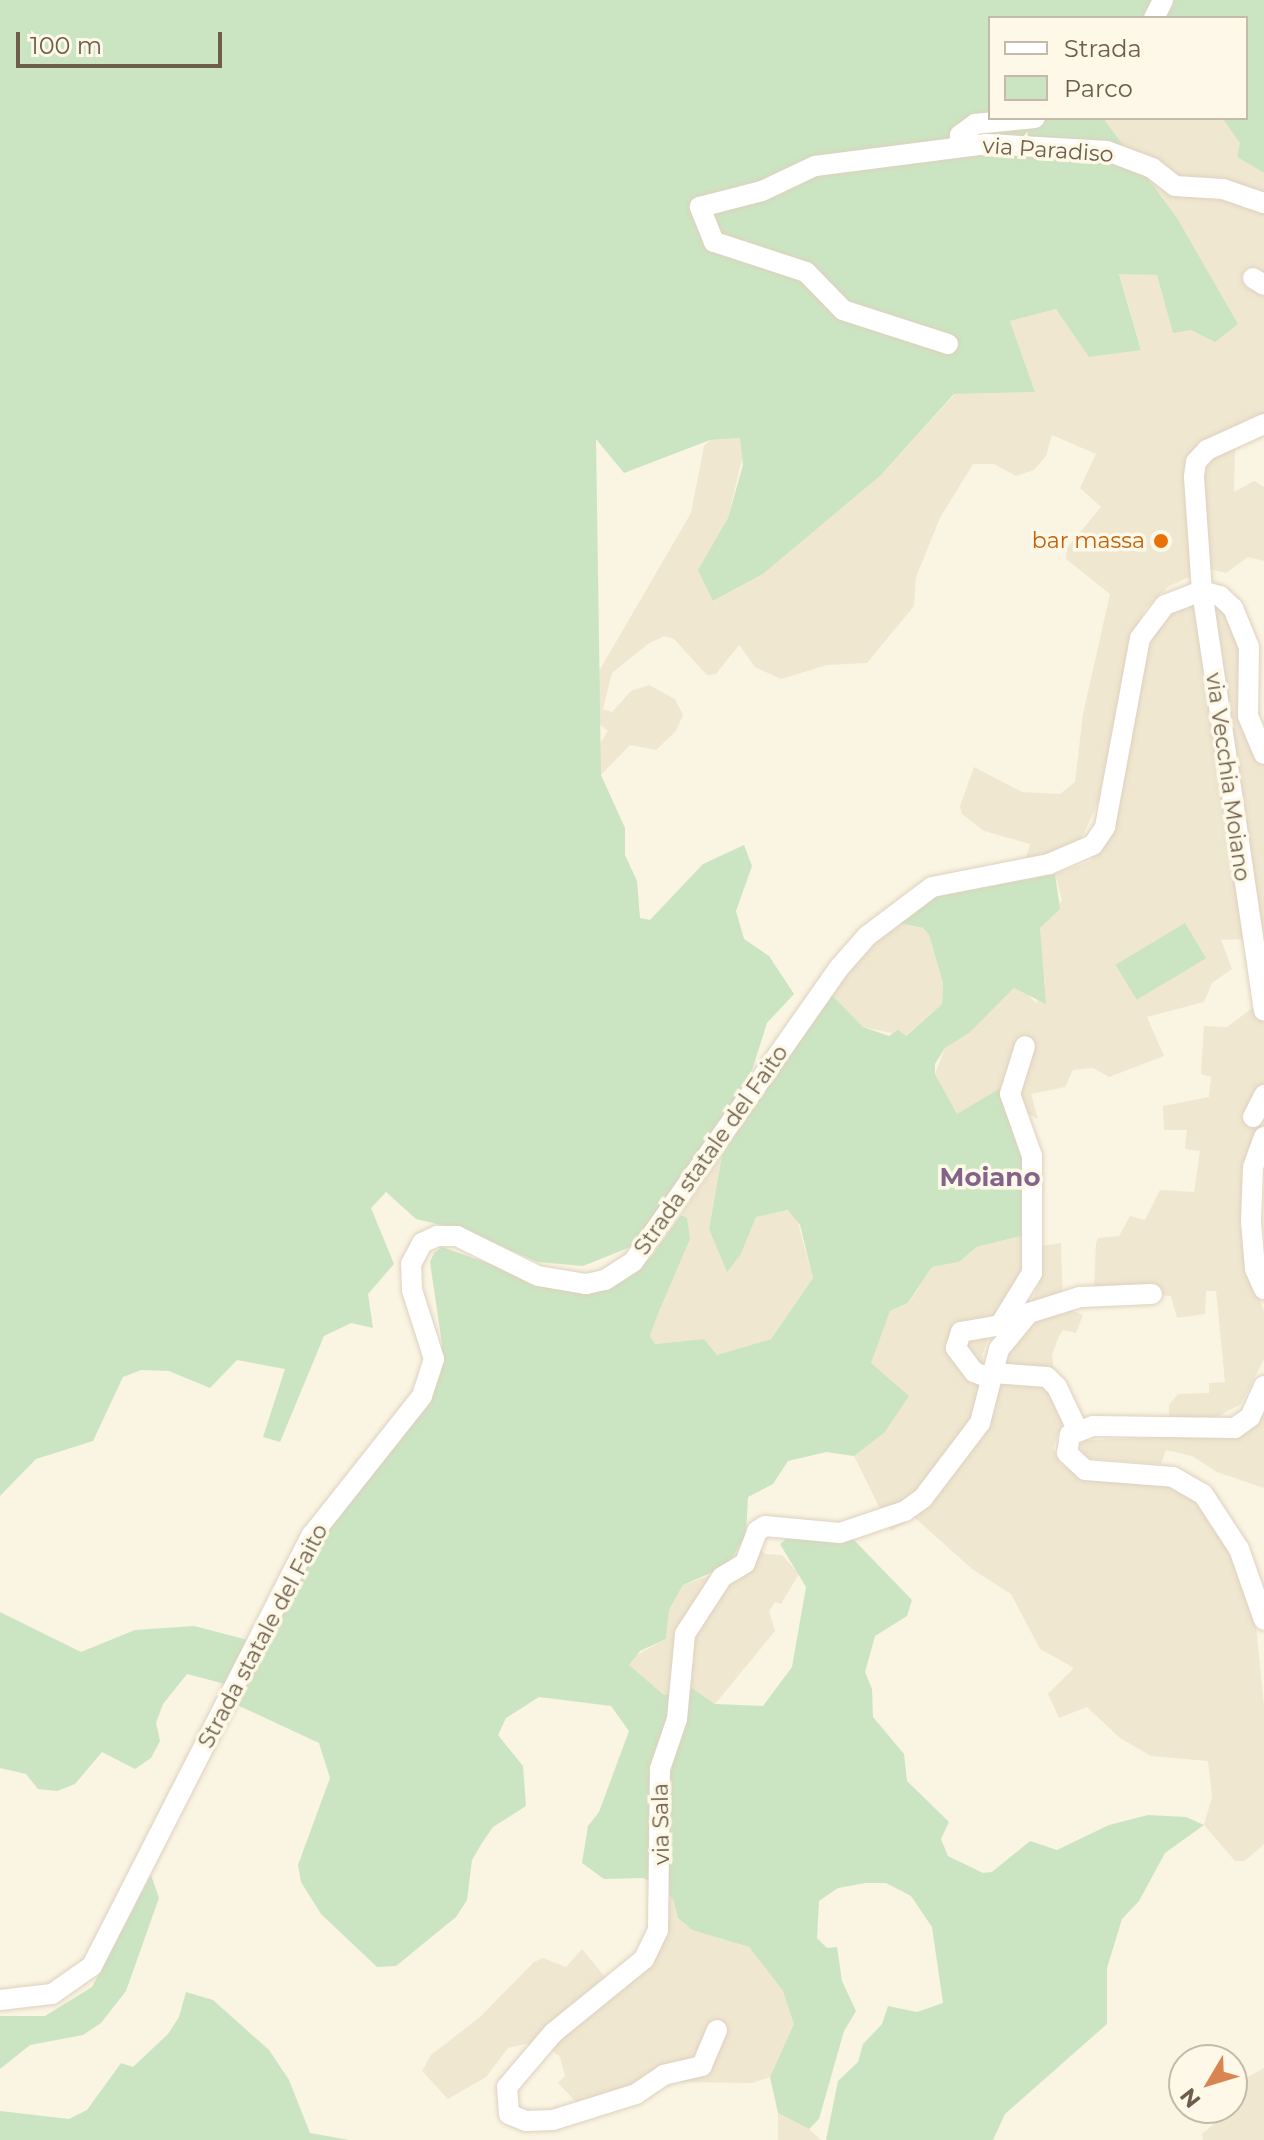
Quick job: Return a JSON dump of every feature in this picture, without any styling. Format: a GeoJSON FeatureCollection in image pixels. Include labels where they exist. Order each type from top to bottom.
{"type":"FeatureCollection","features":[{"type":"Feature","properties":{"kind":"street","name":"via Paradiso"},"geometry":{"type":"LineString","coordinates":[[1015,120],[975,124],[960,135],[959,147],[1015,144],[1107,151],[1140,161],[1186,190],[1223,189],[1264,203]]}},
{"type":"Feature","properties":{"kind":"street"},"geometry":{"type":"LineString","coordinates":[[948,344],[843,310],[806,272],[714,242],[700,207],[762,191],[815,166],[959,147]]}},
{"type":"Feature","properties":{"kind":"street","name":"via Vecchia Moiano"},"geometry":{"type":"LineString","coordinates":[[1264,424],[1207,450],[1196,462],[1202,591],[1264,1010]]}},
{"type":"Feature","properties":{"kind":"street"},"geometry":{"type":"LineString","coordinates":[[1202,591],[1220,596],[1244,626],[1248,716],[1264,754]]}},
{"type":"Feature","properties":{"kind":"street","name":"Strada statale del Faito"},"geometry":{"type":"LineString","coordinates":[[0,2000],[52,1994],[92,1966],[312,1535],[422,1396],[434,1359],[412,1290],[411,1264],[422,1243],[437,1236],[457,1236],[538,1276],[586,1284],[605,1280],[633,1262],[839,968],[867,936],[932,887],[1049,864],[1093,845],[1105,827],[1140,638],[1165,605],[1202,591]]}},
{"type":"Feature","properties":{"kind":"street"},"geometry":{"type":"LineString","coordinates":[[1025,1046],[1010,1094],[1032,1156],[1032,1273],[1000,1325],[961,1332],[956,1348],[974,1372],[992,1376],[1047,1377],[1057,1387],[1077,1429]]}},
{"type":"Feature","properties":{"kind":"street"},"geometry":{"type":"LineString","coordinates":[[1253,1117],[1264,1095]]}},
{"type":"Feature","properties":{"kind":"street"},"geometry":{"type":"LineString","coordinates":[[1264,1137],[1253,1167],[1251,1221],[1255,1269],[1264,1289]]}},
{"type":"Feature","properties":{"kind":"street"},"geometry":{"type":"LineString","coordinates":[[992,1376],[999,1349],[1029,1313],[1080,1297],[1152,1294]]}},
{"type":"Feature","properties":{"kind":"street","name":"via Sala"},"geometry":{"type":"LineString","coordinates":[[717,2030],[702,2066],[664,2075],[636,2094],[553,2120],[526,2121],[509,2114],[507,2087],[553,2033],[644,1959],[658,1930],[660,1769],[677,1719],[680,1649],[722,1577],[745,1563],[757,1531],[765,1526],[840,1533],[914,1505],[980,1423],[992,1376]]}},
{"type":"Feature","properties":{"kind":"street"},"geometry":{"type":"LineString","coordinates":[[1264,1386],[1250,1417],[1235,1428],[1077,1429],[1070,1435],[1067,1453],[1085,1470],[1173,1477],[1203,1494],[1239,1549],[1264,1620]]}},
{"type":"Feature","properties":{"kind":"shaded area"},"geometry":{"type":"Polygon","coordinates":[[[1104,120],[1224,120],[1241,143],[1237,157],[1264,173],[1264,417],[1202,444],[1198,573],[1169,586],[1145,609],[1128,649],[1099,800],[1079,844],[1025,862],[1030,844],[984,831],[962,814],[960,806],[974,767],[1022,792],[1060,794],[1075,782],[1083,714],[1110,594],[1066,559],[1067,548],[1101,507],[1080,488],[1096,454],[1052,435],[1046,456],[1034,470],[1016,476],[994,464],[973,464],[940,518],[916,577],[914,606],[867,663],[827,665],[781,679],[755,667],[739,645],[716,674],[707,675],[674,639],[664,636],[648,644],[612,673],[603,709],[612,712],[631,691],[649,685],[675,699],[683,715],[676,731],[656,750],[630,745],[601,775],[588,763],[608,731],[585,712],[581,702],[691,513],[704,446],[710,440],[740,438],[744,451],[728,518],[717,541],[709,582],[714,601],[763,574],[880,476],[955,394],[1035,392],[1010,321],[1056,309],[1141,349],[1119,273],[1158,275],[1191,330],[1215,341],[1238,324],[1104,120]]]}},
{"type":"Feature","properties":{"kind":"shaded area"},"geometry":{"type":"Polygon","coordinates":[[[1235,445],[1234,492],[1254,481],[1264,487],[1264,561],[1248,557],[1226,573],[1210,569],[1199,465],[1235,445]]]}},
{"type":"Feature","properties":{"kind":"shaded area"},"geometry":{"type":"Polygon","coordinates":[[[1219,602],[1240,630],[1237,702],[1245,730],[1264,761],[1264,1121],[1249,1146],[1244,1182],[1252,1280],[1264,1311],[1264,1359],[1241,1404],[1213,1419],[1169,1417],[1169,1405],[1178,1394],[1209,1393],[1209,1383],[1225,1382],[1216,1291],[1206,1291],[1205,1314],[1177,1318],[1171,1296],[1094,1289],[1096,1243],[1098,1238],[1119,1236],[1130,1216],[1145,1220],[1160,1190],[1194,1192],[1200,1151],[1185,1149],[1187,1130],[1164,1130],[1163,1106],[1209,1097],[1211,1077],[1201,1074],[1204,1026],[1227,1027],[1255,1006],[1243,939],[1221,940],[1232,969],[1212,983],[1204,1002],[1147,1017],[1164,1056],[1109,1077],[1093,1068],[1073,1070],[1065,1087],[1031,1094],[1038,1119],[1020,1110],[957,1115],[935,1074],[945,1048],[968,1033],[1014,988],[1023,989],[1036,1003],[1045,983],[1038,955],[1040,928],[1062,900],[1055,874],[1090,861],[1105,844],[1146,652],[1162,621],[1178,606],[1219,602]]]}},
{"type":"Feature","properties":{"kind":"shaded area"},"geometry":{"type":"Polygon","coordinates":[[[894,922],[923,928],[929,935],[943,983],[942,1004],[905,1036],[863,1027],[830,993],[894,922]]]}},
{"type":"Feature","properties":{"kind":"shaded area"},"geometry":{"type":"Polygon","coordinates":[[[722,1155],[709,1229],[741,1254],[756,1217],[788,1210],[796,1216],[813,1278],[771,1339],[717,1355],[704,1339],[655,1344],[650,1336],[687,1219],[681,1215],[722,1155]]]}},
{"type":"Feature","properties":{"kind":"shaded area"},"geometry":{"type":"Polygon","coordinates":[[[1029,1234],[1028,1270],[992,1329],[982,1355],[984,1371],[1049,1387],[1064,1420],[1053,1448],[1061,1464],[1077,1475],[1186,1488],[1226,1540],[1255,1615],[1264,1706],[1264,1844],[1245,1861],[1235,1861],[1204,1825],[1212,1797],[1208,1761],[1151,1756],[1120,1738],[1087,1707],[1059,1718],[1048,1694],[1074,1668],[1040,1649],[1011,1594],[972,1569],[914,1517],[891,1531],[854,1456],[884,1433],[870,1363],[890,1311],[909,1303],[932,1267],[959,1262],[977,1247],[1029,1234]]]}},
{"type":"Feature","properties":{"kind":"shaded area"},"geometry":{"type":"Polygon","coordinates":[[[1061,1243],[1063,1307],[1083,1315],[1076,1333],[1063,1330],[1059,1336],[1052,1355],[1054,1373],[1002,1370],[1039,1284],[1041,1246],[1061,1243]]]}},
{"type":"Feature","properties":{"kind":"shaded area"},"geometry":{"type":"Polygon","coordinates":[[[1264,1405],[1264,1488],[1217,1472],[1192,1456],[1166,1450],[1161,1464],[1085,1458],[1080,1445],[1086,1440],[1237,1435],[1253,1428],[1264,1405]]]}},
{"type":"Feature","properties":{"kind":"shaded area"},"geometry":{"type":"Polygon","coordinates":[[[746,1534],[765,1554],[782,1555],[799,1574],[781,1604],[775,1602],[769,1611],[775,1631],[715,1704],[692,1688],[664,1695],[655,1691],[629,1666],[633,1657],[666,1639],[669,1610],[683,1585],[719,1572],[746,1534]]]}},
{"type":"Feature","properties":{"kind":"shaded area"},"geometry":{"type":"Polygon","coordinates":[[[660,1886],[673,1899],[678,1918],[692,1930],[749,1947],[783,1991],[795,2025],[770,2077],[752,2083],[674,2082],[630,2102],[580,2106],[558,2083],[565,2076],[560,2057],[540,2041],[508,2048],[486,2077],[448,2099],[422,2071],[431,2055],[480,2017],[534,1962],[543,1958],[566,1967],[582,1949],[604,1976],[615,1976],[639,1957],[651,1935],[660,1886]]]}},
{"type":"Feature","properties":{"kind":"shaded area"},"geometry":{"type":"Polygon","coordinates":[[[1264,2068],[1264,2140],[1203,2140],[1202,2134],[1214,2124],[1248,2124],[1248,2077],[1264,2068]]]}},
{"type":"Feature","properties":{"kind":"shaded area"},"geometry":{"type":"Polygon","coordinates":[[[778,2113],[809,2129],[821,2140],[778,2140],[778,2113]]]}},
{"type":"Feature","properties":{"kind":"green space"},"geometry":{"type":"Polygon","coordinates":[[[0,0],[1264,0],[1264,173],[1237,157],[1240,143],[1223,120],[1248,120],[1248,16],[988,16],[988,120],[1104,120],[1177,218],[1238,324],[1215,342],[1191,330],[1173,333],[1157,275],[1119,274],[1141,350],[1089,357],[1056,309],[1010,321],[1035,392],[954,394],[880,476],[763,574],[713,601],[698,570],[728,518],[743,465],[740,438],[710,440],[624,473],[596,439],[601,775],[625,828],[625,855],[637,881],[640,918],[650,920],[703,864],[744,845],[752,866],[736,911],[744,939],[769,956],[794,994],[767,1023],[752,1070],[712,1139],[633,1246],[583,1266],[538,1262],[463,1230],[416,1219],[386,1192],[371,1208],[394,1264],[368,1294],[373,1328],[351,1323],[324,1336],[280,1442],[263,1437],[285,1369],[237,1360],[210,1388],[169,1371],[141,1370],[123,1377],[93,1441],[36,1459],[0,1496],[0,0]]]}},
{"type":"Feature","properties":{"kind":"green space"},"geometry":{"type":"Polygon","coordinates":[[[1055,874],[1060,909],[1040,928],[1046,1004],[1014,988],[969,1033],[945,1048],[935,1064],[935,1074],[957,1114],[999,1089],[1011,1108],[1020,1110],[1029,1234],[977,1247],[959,1262],[932,1267],[908,1303],[890,1311],[871,1363],[909,1396],[884,1433],[854,1456],[826,1452],[788,1461],[773,1484],[748,1497],[746,1534],[727,1566],[683,1585],[669,1610],[666,1639],[640,1651],[629,1665],[664,1695],[692,1688],[715,1704],[763,1706],[792,1667],[806,1587],[780,1544],[787,1538],[854,1540],[912,1600],[907,1616],[875,1636],[865,1672],[872,1689],[873,1717],[904,1754],[907,1781],[949,1822],[941,1839],[948,1856],[983,1873],[992,1872],[1030,1841],[1057,1850],[1109,1825],[1148,1815],[1186,1817],[1204,1825],[1165,1853],[1139,1901],[1122,1919],[1107,1968],[1107,2024],[1005,2114],[993,2140],[826,2140],[838,2081],[858,2062],[863,2044],[882,2024],[888,2006],[917,2012],[943,2003],[932,1927],[911,1896],[886,1883],[866,1883],[838,1888],[819,1901],[817,1938],[827,1948],[837,1947],[842,1981],[856,2011],[844,2031],[819,2119],[809,2129],[778,2113],[770,2077],[794,2024],[783,1991],[749,1947],[692,1930],[678,1918],[673,1899],[660,1886],[643,1878],[604,1879],[582,1863],[588,1826],[599,1812],[629,1731],[611,1706],[539,1697],[506,1718],[498,1735],[523,1766],[526,1806],[493,1827],[482,1843],[472,1860],[467,1900],[456,1917],[396,1966],[377,1967],[321,1914],[301,1882],[298,1865],[330,1778],[319,1743],[235,1704],[330,1521],[435,1385],[442,1344],[430,1262],[434,1253],[442,1247],[567,1291],[593,1290],[623,1281],[650,1258],[681,1215],[687,1218],[690,1239],[650,1336],[655,1344],[704,1339],[717,1355],[771,1339],[813,1278],[800,1225],[788,1210],[756,1217],[741,1254],[727,1272],[709,1229],[722,1155],[830,993],[863,1027],[889,1036],[898,1030],[906,1036],[942,1004],[943,983],[929,935],[923,928],[894,922],[928,898],[1055,874]]]}},
{"type":"Feature","properties":{"kind":"green space"},"geometry":{"type":"Polygon","coordinates":[[[1185,923],[1206,958],[1137,1000],[1116,965],[1185,923]]]}},
{"type":"Feature","properties":{"kind":"green space"},"geometry":{"type":"Polygon","coordinates":[[[0,1612],[81,1652],[135,1630],[194,1626],[248,1640],[225,1684],[187,1674],[163,1704],[156,1723],[160,1741],[151,1758],[135,1769],[102,1752],[75,1784],[57,1791],[38,1789],[26,1774],[0,1768],[0,1612]]]}},
{"type":"Feature","properties":{"kind":"green space"},"geometry":{"type":"Polygon","coordinates":[[[151,1875],[159,1898],[126,1991],[101,2023],[83,2035],[30,2045],[0,2069],[0,2016],[45,2016],[92,1987],[151,1875]]]}},
{"type":"Feature","properties":{"kind":"green space"},"geometry":{"type":"Polygon","coordinates":[[[186,1992],[213,2000],[269,2050],[289,2080],[310,2133],[349,2140],[0,2140],[0,2111],[69,2119],[87,2110],[121,2063],[133,2067],[168,2034],[179,2017],[186,1992]]]}},
{"type":"Feature","properties":{"kind":"place","name":"bar massa"},"geometry":{"type":"Point","coordinates":[1161,541]}},
{"type":"Feature","properties":{"kind":"district","name":"Moiano"},"geometry":{"type":"Point","coordinates":[990,1178]}}]}
